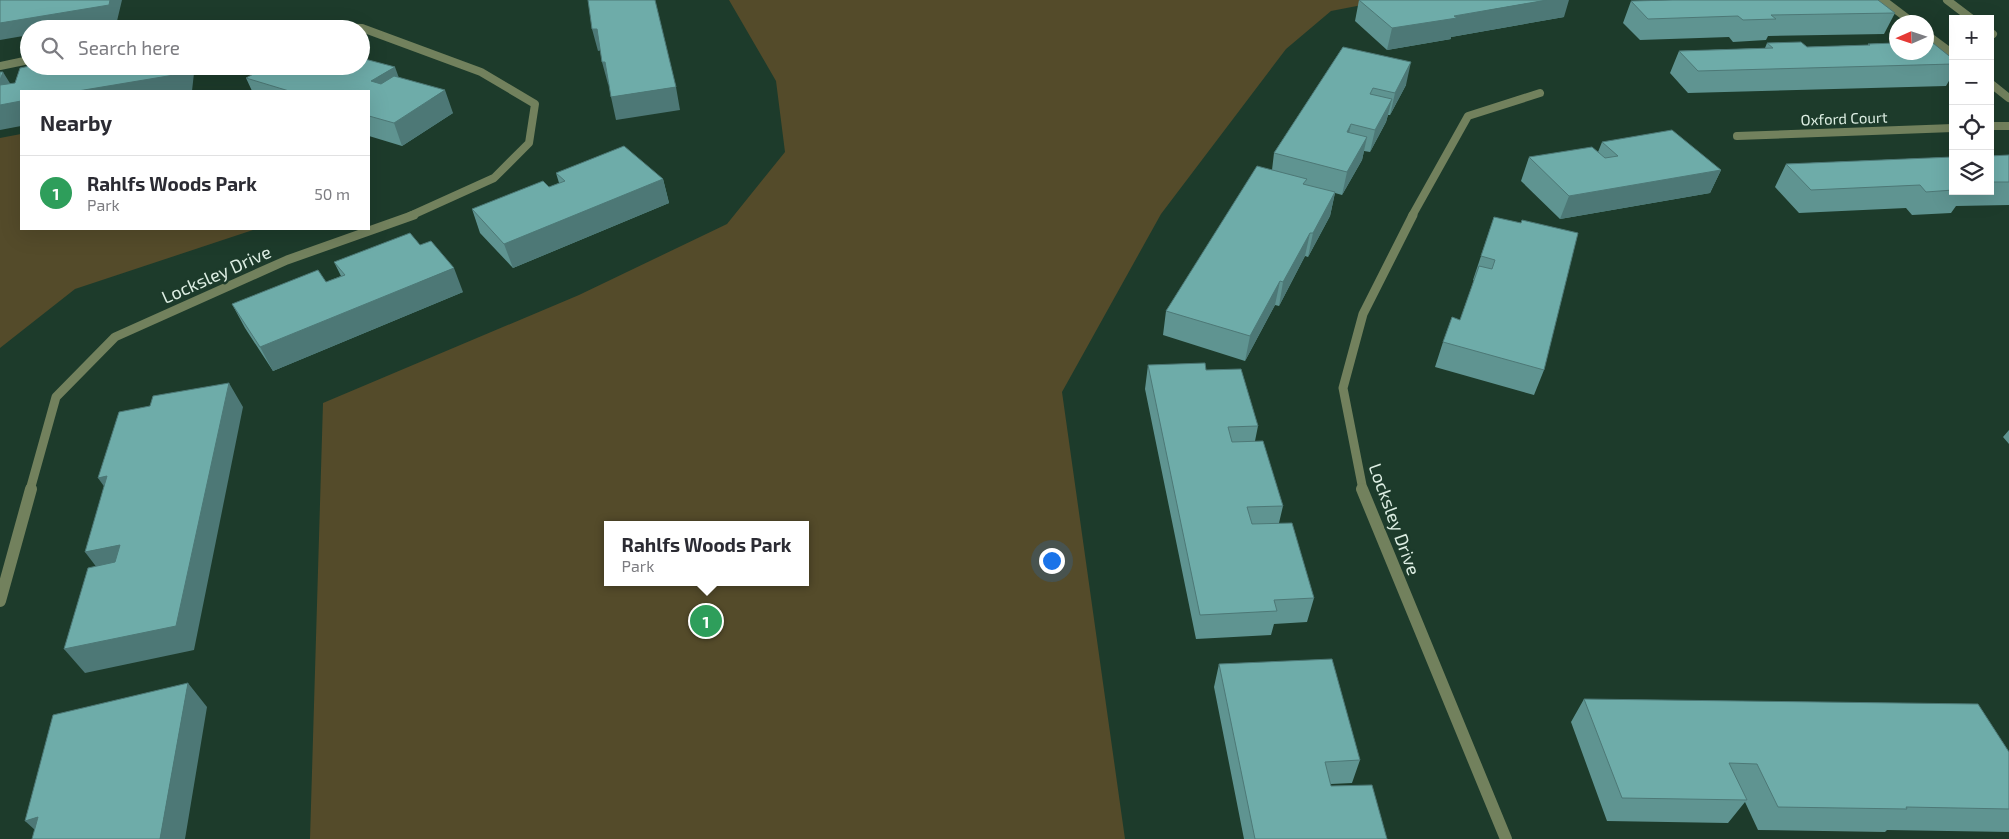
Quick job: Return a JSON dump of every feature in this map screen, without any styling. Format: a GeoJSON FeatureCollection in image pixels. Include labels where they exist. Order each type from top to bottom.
{"type":"FeatureCollection","features":[{"type":"Feature","properties":{"kind":"street"},"geometry":{"type":"LineString","coordinates":[[1883,0],[1903,15]]}},
{"type":"Feature","properties":{"kind":"street"},"geometry":{"type":"LineString","coordinates":[[1947,0],[1967,15]]}},
{"type":"Feature","properties":{"kind":"street","name":"Locksley Drive"},"geometry":{"type":"LineString","coordinates":[[0,601],[56,397],[115,337],[286,260],[413,215],[494,178],[529,143],[535,104],[481,72],[370,31]]}},
{"type":"Feature","properties":{"kind":"street"},"geometry":{"type":"LineString","coordinates":[[1934,40],[1949,51]]}},
{"type":"Feature","properties":{"kind":"street"},"geometry":{"type":"LineString","coordinates":[[0,66],[20,62]]}},
{"type":"Feature","properties":{"kind":"street"},"geometry":{"type":"LineString","coordinates":[[1994,86],[2009,98]]}},
{"type":"Feature","properties":{"kind":"street","name":"Locksley Drive"},"geometry":{"type":"LineString","coordinates":[[1506,839],[1360,483],[1343,388],[1363,314],[1410,220],[1468,116],[1540,93]]}},
{"type":"Feature","properties":{"kind":"street"},"geometry":{"type":"LineString","coordinates":[[1994,126],[2009,126]]}},
{"type":"Feature","properties":{"kind":"street","name":"Oxford Court"},"geometry":{"type":"LineString","coordinates":[[1736,136],[1949,128]]}},
{"type":"Feature","properties":{"kind":"shaded area"},"geometry":{"type":"Polygon","coordinates":[[[729,0],[1388,0],[1331,11],[1286,49],[1161,214],[1062,392],[1125,839],[310,839],[323,403],[579,295],[727,224],[785,152],[776,81],[729,0]]]}},
{"type":"Feature","properties":{"kind":"shaded area"},"geometry":{"type":"Polygon","coordinates":[[[20,134],[20,230],[253,230],[75,289],[0,348],[0,138],[20,134]]]}},
{"type":"Feature","properties":{"kind":"building"},"geometry":{"type":"Polygon","coordinates":[[[0,0],[110,0],[109,5],[0,23],[0,0]]]}},
{"type":"Feature","properties":{"kind":"building"},"geometry":{"type":"Polygon","coordinates":[[[588,0],[655,0],[676,87],[611,97],[605,62],[602,62],[597,29],[592,29],[588,0]]]}},
{"type":"Feature","properties":{"kind":"building"},"geometry":{"type":"Polygon","coordinates":[[[1359,0],[1547,0],[1454,16],[1457,18],[1392,28],[1359,0]]]}},
{"type":"Feature","properties":{"kind":"building"},"geometry":{"type":"Polygon","coordinates":[[[1878,0],[1895,13],[1771,15],[1776,19],[1743,20],[1738,16],[1648,19],[1631,1],[1878,0]]]}},
{"type":"Feature","properties":{"kind":"building"},"geometry":{"type":"Polygon","coordinates":[[[1801,42],[1807,47],[1870,45],[1868,44],[1889,43],[1889,60],[1934,60],[1934,44],[1949,56],[1949,64],[1698,71],[1679,51],[1773,48],[1767,43],[1801,42]]]}},
{"type":"Feature","properties":{"kind":"building"},"geometry":{"type":"Polygon","coordinates":[[[1343,47],[1411,62],[1395,93],[1373,88],[1370,94],[1392,99],[1375,130],[1351,124],[1347,132],[1367,137],[1347,172],[1274,153],[1343,47]]]}},
{"type":"Feature","properties":{"kind":"building"},"geometry":{"type":"Polygon","coordinates":[[[370,60],[395,67],[371,81],[381,84],[394,76],[445,90],[394,123],[370,116],[370,90],[286,90],[246,78],[252,75],[370,75],[370,60]]]}},
{"type":"Feature","properties":{"kind":"building"},"geometry":{"type":"Polygon","coordinates":[[[20,68],[20,75],[174,75],[84,90],[20,90],[20,101],[0,105],[0,85],[15,83],[20,68]]]}},
{"type":"Feature","properties":{"kind":"building"},"geometry":{"type":"Polygon","coordinates":[[[1672,130],[1721,170],[1569,196],[1529,157],[1592,147],[1605,158],[1618,156],[1602,142],[1672,130]]]}},
{"type":"Feature","properties":{"kind":"building"},"geometry":{"type":"Polygon","coordinates":[[[624,146],[663,179],[504,244],[472,209],[543,181],[549,187],[565,181],[556,173],[624,146]]]}},
{"type":"Feature","properties":{"kind":"building"},"geometry":{"type":"Polygon","coordinates":[[[2009,155],[2009,182],[1994,182],[1994,156],[2009,155]]]}},
{"type":"Feature","properties":{"kind":"building"},"geometry":{"type":"Polygon","coordinates":[[[1949,157],[1949,190],[1926,192],[1920,185],[1811,190],[1786,164],[1949,157]]]}},
{"type":"Feature","properties":{"kind":"building"},"geometry":{"type":"Polygon","coordinates":[[[1257,166],[1307,179],[1303,184],[1335,192],[1283,282],[1280,281],[1250,336],[1166,311],[1257,166]]]}},
{"type":"Feature","properties":{"kind":"building"},"geometry":{"type":"Polygon","coordinates":[[[1494,217],[1521,223],[1522,220],[1578,233],[1544,370],[1443,342],[1452,317],[1460,320],[1479,266],[1492,269],[1495,260],[1481,256],[1494,217]]]}},
{"type":"Feature","properties":{"kind":"building"},"geometry":{"type":"Polygon","coordinates":[[[410,233],[420,245],[431,241],[454,268],[260,347],[232,304],[318,270],[326,282],[345,275],[334,262],[410,233]]]}},
{"type":"Feature","properties":{"kind":"building"},"geometry":{"type":"Polygon","coordinates":[[[1205,363],[1206,370],[1241,369],[1258,426],[1228,427],[1232,442],[1263,441],[1283,506],[1247,507],[1252,524],[1292,523],[1314,598],[1274,600],[1277,611],[1200,615],[1148,365],[1205,363]]]}},
{"type":"Feature","properties":{"kind":"building"},"geometry":{"type":"Polygon","coordinates":[[[229,383],[176,626],[64,649],[88,568],[115,562],[120,545],[85,552],[107,476],[98,478],[119,412],[150,406],[153,396],[229,383]]]}},
{"type":"Feature","properties":{"kind":"building"},"geometry":{"type":"Polygon","coordinates":[[[1332,659],[1360,760],[1325,762],[1331,786],[1372,785],[1387,839],[1255,839],[1219,664],[1332,659]]]}},
{"type":"Feature","properties":{"kind":"building"},"geometry":{"type":"Polygon","coordinates":[[[188,683],[160,839],[32,839],[38,817],[25,821],[53,715],[188,683]]]}},
{"type":"Feature","properties":{"kind":"building"},"geometry":{"type":"Polygon","coordinates":[[[1584,699],[1978,704],[2009,752],[2009,809],[1778,807],[1757,764],[1729,763],[1747,800],[1622,798],[1584,699]]]}},
{"type":"Feature","properties":{"kind":"place","name":"Rahlfs Woods Park"},"geometry":{"type":"Point","coordinates":[706,621]}}]}
